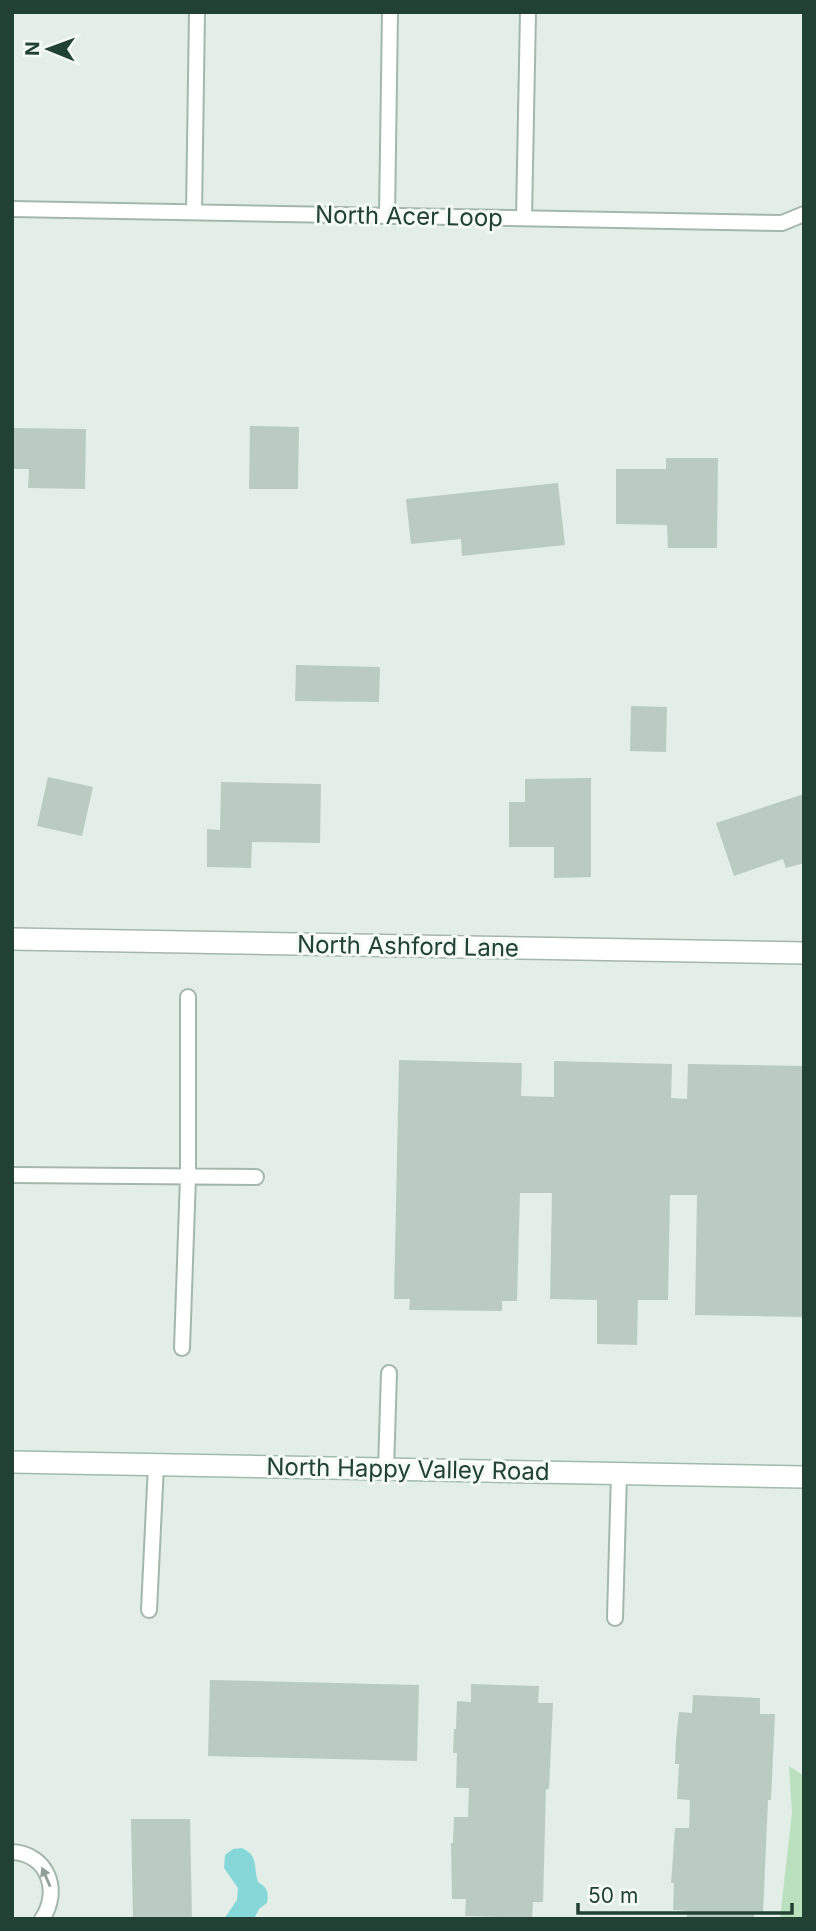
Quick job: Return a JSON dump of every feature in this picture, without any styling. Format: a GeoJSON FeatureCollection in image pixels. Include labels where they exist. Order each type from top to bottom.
{"type":"FeatureCollection","features":[{"type":"Feature","properties":{"kind":"main road","name":"North Ashford Lane"},"geometry":{"type":"LineString","coordinates":[[12,939],[804,953]]}},
{"type":"Feature","properties":{"kind":"main road","name":"North Happy Valley Road"},"geometry":{"type":"LineString","coordinates":[[12,1462],[804,1476]]}},
{"type":"Feature","properties":{"kind":"lane"},"geometry":{"type":"LineString","coordinates":[[194,212],[197,12]]}},
{"type":"Feature","properties":{"kind":"lane"},"geometry":{"type":"LineString","coordinates":[[387,216],[390,12]]}},
{"type":"Feature","properties":{"kind":"lane"},"geometry":{"type":"LineString","coordinates":[[524,218],[528,12]]}},
{"type":"Feature","properties":{"kind":"lane","name":"North Acer Loop"},"geometry":{"type":"LineString","coordinates":[[12,209],[782,223],[804,214]]}},
{"type":"Feature","properties":{"kind":"lane"},"geometry":{"type":"LineString","coordinates":[[182,1348],[188,1177],[188,997]]}},
{"type":"Feature","properties":{"kind":"lane"},"geometry":{"type":"LineString","coordinates":[[12,1175],[256,1177]]}},
{"type":"Feature","properties":{"kind":"lane"},"geometry":{"type":"LineString","coordinates":[[386,1469],[389,1373]]}},
{"type":"Feature","properties":{"kind":"lane"},"geometry":{"type":"LineString","coordinates":[[149,1609],[156,1465]]}},
{"type":"Feature","properties":{"kind":"lane"},"geometry":{"type":"LineString","coordinates":[[615,1618],[619,1473]]}},
{"type":"Feature","properties":{"kind":"lane"},"geometry":{"type":"LineString","coordinates":[[12,1852],[34,1859],[44,1869],[50,1881],[52,1895],[42,1919]]}},
{"type":"Feature","properties":{"kind":"green space"},"geometry":{"type":"Polygon","coordinates":[[[789,1766],[804,1776],[804,1919],[780,1919],[792,1812],[789,1766]]]}},
{"type":"Feature","properties":{"kind":"water"},"geometry":{"type":"Polygon","coordinates":[[[242,1848],[253,1858],[258,1882],[267,1890],[267,1903],[259,1909],[254,1919],[224,1919],[237,1900],[238,1888],[224,1868],[225,1855],[233,1849],[242,1848]]]}},
{"type":"Feature","properties":{"kind":"building"},"geometry":{"type":"Polygon","coordinates":[[[250,426],[299,427],[298,489],[249,489],[250,426]]]}},
{"type":"Feature","properties":{"kind":"building"},"geometry":{"type":"Polygon","coordinates":[[[12,428],[86,429],[85,489],[28,488],[29,469],[12,469],[12,428]]]}},
{"type":"Feature","properties":{"kind":"building"},"geometry":{"type":"Polygon","coordinates":[[[666,458],[718,458],[717,548],[668,548],[667,525],[616,524],[616,469],[666,469],[666,458]]]}},
{"type":"Feature","properties":{"kind":"building"},"geometry":{"type":"Polygon","coordinates":[[[558,483],[565,545],[462,556],[461,539],[411,544],[406,499],[558,483]]]}},
{"type":"Feature","properties":{"kind":"building"},"geometry":{"type":"Polygon","coordinates":[[[296,665],[380,667],[379,702],[295,701],[296,665]]]}},
{"type":"Feature","properties":{"kind":"building"},"geometry":{"type":"Polygon","coordinates":[[[631,706],[667,707],[666,752],[630,751],[631,706]]]}},
{"type":"Feature","properties":{"kind":"building"},"geometry":{"type":"Polygon","coordinates":[[[48,777],[93,787],[82,836],[37,826],[48,777]]]}},
{"type":"Feature","properties":{"kind":"building"},"geometry":{"type":"Polygon","coordinates":[[[591,778],[591,877],[554,878],[554,847],[509,847],[509,802],[525,802],[525,779],[591,778]]]}},
{"type":"Feature","properties":{"kind":"building"},"geometry":{"type":"Polygon","coordinates":[[[221,782],[321,784],[320,843],[252,842],[251,868],[207,867],[207,829],[220,830],[221,782]]]}},
{"type":"Feature","properties":{"kind":"building"},"geometry":{"type":"Polygon","coordinates":[[[804,794],[804,863],[786,868],[783,859],[734,876],[716,823],[804,794]]]}},
{"type":"Feature","properties":{"kind":"building"},"geometry":{"type":"Polygon","coordinates":[[[399,1060],[522,1063],[521,1096],[554,1097],[554,1061],[672,1064],[671,1098],[687,1099],[688,1064],[804,1066],[804,1317],[695,1315],[697,1195],[670,1195],[668,1300],[638,1300],[637,1345],[597,1344],[597,1300],[550,1299],[552,1193],[520,1193],[517,1301],[502,1301],[502,1311],[409,1310],[410,1299],[394,1299],[399,1060]]]}},
{"type":"Feature","properties":{"kind":"building"},"geometry":{"type":"Polygon","coordinates":[[[210,1680],[419,1685],[417,1761],[208,1756],[210,1680]]]}},
{"type":"Feature","properties":{"kind":"building"},"geometry":{"type":"Polygon","coordinates":[[[471,1684],[539,1686],[538,1703],[553,1703],[549,1789],[546,1789],[543,1902],[533,1902],[532,1918],[465,1916],[466,1899],[452,1899],[451,1843],[454,1817],[468,1817],[469,1788],[456,1788],[457,1753],[453,1753],[454,1729],[457,1701],[471,1702],[471,1684]]]}},
{"type":"Feature","properties":{"kind":"building"},"geometry":{"type":"Polygon","coordinates":[[[693,1695],[760,1698],[760,1714],[775,1714],[763,1914],[754,1913],[754,1919],[687,1919],[687,1911],[673,1910],[674,1883],[671,1883],[675,1828],[689,1828],[690,1800],[677,1799],[679,1764],[675,1764],[676,1740],[679,1712],[692,1713],[693,1695]]]}},
{"type":"Feature","properties":{"kind":"building"},"geometry":{"type":"Polygon","coordinates":[[[131,1819],[190,1819],[192,1919],[133,1919],[131,1819]]]}}]}
